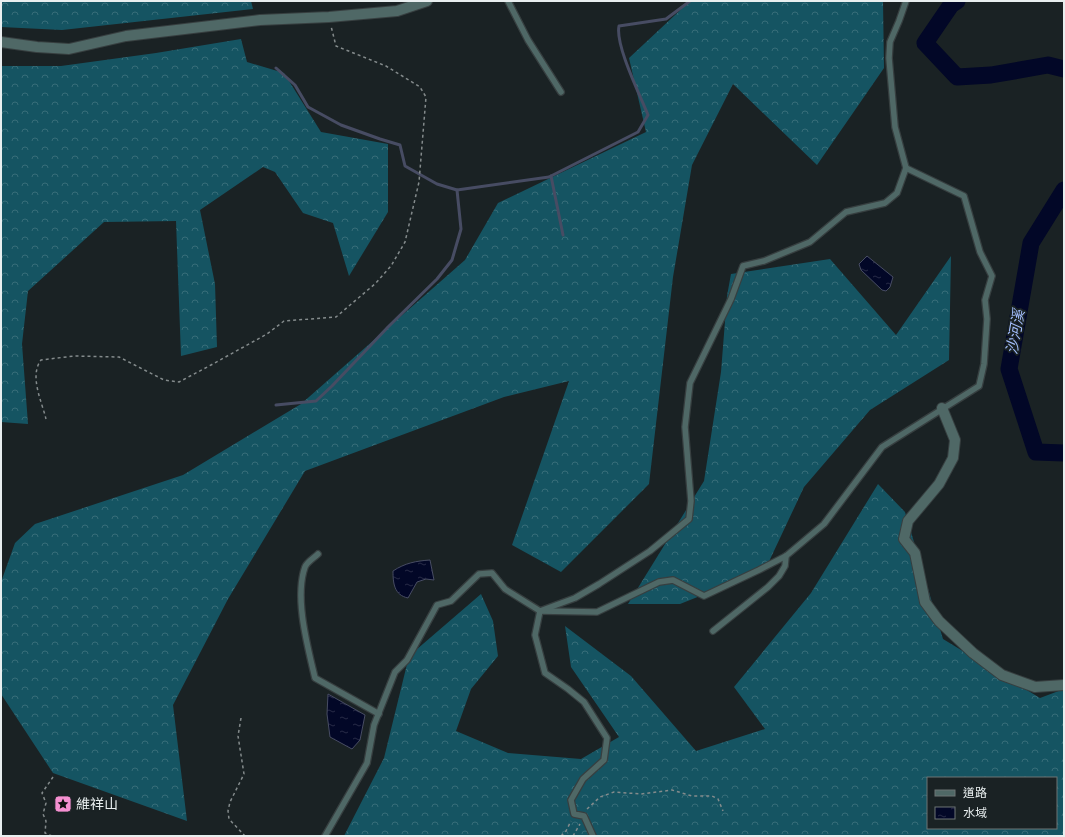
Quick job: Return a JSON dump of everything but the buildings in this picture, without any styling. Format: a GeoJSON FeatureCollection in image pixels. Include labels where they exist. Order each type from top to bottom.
{"type":"FeatureCollection","features":[{"type":"Feature","properties":{"kind":"street"},"geometry":{"type":"LineString","coordinates":[[1,42],[37,47],[69,49],[134,35],[260,20],[329,17],[397,11],[427,1]]}},
{"type":"Feature","properties":{"kind":"street"},"geometry":{"type":"LineString","coordinates":[[942,408],[955,440],[953,458],[939,484],[908,521],[904,539],[915,553],[925,602],[939,621],[973,654],[1002,675],[1035,687],[1064,684]]}},
{"type":"Feature","properties":{"kind":"lane"},"geometry":{"type":"LineString","coordinates":[[508,1],[528,40],[561,92]]}},
{"type":"Feature","properties":{"kind":"lane"},"geometry":{"type":"LineString","coordinates":[[540,611],[575,598],[599,584],[650,551],[689,519],[691,501],[685,427],[690,383],[731,299],[743,266],[764,261],[810,242],[846,212],[885,203],[897,193],[906,168],[895,127],[889,58],[890,42],[906,1]]}},
{"type":"Feature","properties":{"kind":"lane"},"geometry":{"type":"LineString","coordinates":[[325,836],[367,763],[374,725],[395,672],[407,660],[437,605],[451,601],[478,574],[492,573],[505,589],[540,611],[597,612],[659,582],[673,580],[704,596],[786,556],[824,524],[882,448],[942,408],[979,386],[984,364],[987,319],[985,300],[992,276],[980,252],[964,196],[906,168]]}},
{"type":"Feature","properties":{"kind":"lane"},"geometry":{"type":"LineString","coordinates":[[318,554],[306,566],[301,584],[303,628],[315,678],[379,714]]}},
{"type":"Feature","properties":{"kind":"lane"},"geometry":{"type":"LineString","coordinates":[[713,631],[768,587],[779,576],[785,566],[786,556]]}},
{"type":"Feature","properties":{"kind":"lane"},"geometry":{"type":"LineString","coordinates":[[540,611],[535,635],[545,672],[584,702],[607,738],[604,760],[582,778],[571,800],[574,814],[584,816],[593,836]]}},
{"type":"Feature","properties":{"kind":"path"},"geometry":{"type":"LineString","coordinates":[[46,419],[37,382],[36,370],[41,360],[74,356],[119,357],[164,380],[179,382],[211,366],[260,338],[284,321],[336,317],[376,283],[391,266],[405,242],[419,182],[426,97],[420,87],[386,66],[336,46],[329,17]]}},
{"type":"Feature","properties":{"kind":"path"},"geometry":{"type":"LineString","coordinates":[[241,718],[238,736],[244,774],[230,802],[228,811],[229,819],[245,836]]}},
{"type":"Feature","properties":{"kind":"path"},"geometry":{"type":"LineString","coordinates":[[52,836],[45,833],[46,821],[43,814],[46,803],[42,793],[53,777]]}},
{"type":"Feature","properties":{"kind":"path"},"geometry":{"type":"LineString","coordinates":[[573,836],[584,816],[583,812],[600,797],[614,792],[641,794],[672,790],[692,796],[712,796],[718,800],[723,811]]}},
{"type":"Feature","properties":{"kind":"path"},"geometry":{"type":"LineString","coordinates":[[561,836],[566,831],[574,814]]}},
{"type":"Feature","properties":{"kind":"green space"},"geometry":{"type":"Polygon","coordinates":[[[1,1],[251,1],[253,9],[62,30],[1,27],[1,1]]]}},
{"type":"Feature","properties":{"kind":"green space"},"geometry":{"type":"Polygon","coordinates":[[[690,1],[883,1],[884,68],[817,165],[733,84],[692,165],[673,277],[649,484],[561,572],[512,545],[569,381],[504,397],[305,471],[228,599],[173,705],[187,821],[53,773],[1,694],[1,582],[15,543],[35,524],[183,475],[301,404],[465,260],[498,203],[646,132],[629,58],[690,1]]]}},
{"type":"Feature","properties":{"kind":"green space"},"geometry":{"type":"Polygon","coordinates":[[[241,39],[247,62],[284,73],[321,132],[388,144],[388,212],[349,276],[333,223],[303,213],[275,172],[263,167],[200,210],[215,284],[217,347],[181,356],[176,221],[104,222],[28,291],[22,344],[28,424],[1,422],[1,66],[61,66],[156,53],[241,39]]]}},
{"type":"Feature","properties":{"kind":"green space"},"geometry":{"type":"Polygon","coordinates":[[[951,256],[949,360],[870,410],[804,487],[765,570],[680,604],[628,604],[704,481],[721,372],[727,296],[731,274],[830,259],[896,335],[951,256]]]}},
{"type":"Feature","properties":{"kind":"green space"},"geometry":{"type":"Polygon","coordinates":[[[878,484],[905,512],[943,639],[1040,698],[1064,689],[1064,836],[344,836],[384,758],[409,656],[481,594],[493,621],[498,656],[471,689],[456,731],[508,753],[581,759],[619,737],[571,667],[565,626],[631,676],[696,751],[765,729],[734,687],[811,593],[878,484]]]}},
{"type":"Feature","properties":{"kind":"water"},"geometry":{"type":"Polygon","coordinates":[[[867,256],[893,277],[890,287],[886,291],[882,290],[861,270],[859,264],[867,256]]]}},
{"type":"Feature","properties":{"kind":"water"},"geometry":{"type":"Polygon","coordinates":[[[430,560],[434,580],[426,579],[417,582],[408,598],[400,594],[395,588],[393,571],[411,563],[430,560]]]}},
{"type":"Feature","properties":{"kind":"water"},"geometry":{"type":"Polygon","coordinates":[[[328,694],[365,715],[360,740],[352,749],[330,737],[327,714],[328,694]]]}},
{"type":"Feature","properties":{"kind":"waterway"},"geometry":{"type":"LineString","coordinates":[[276,68],[295,85],[308,107],[341,125],[400,145],[405,166],[437,184],[457,190],[549,177],[638,132],[648,115],[624,57],[619,34],[619,26],[666,19],[690,1]]}},
{"type":"Feature","properties":{"kind":"waterway","name":"沙河溪"},"geometry":{"type":"LineString","coordinates":[[957,1],[951,5],[925,43],[957,77],[991,75],[1048,65],[1064,69]]}},
{"type":"Feature","properties":{"kind":"waterway"},"geometry":{"type":"LineString","coordinates":[[551,176],[563,235]]}},
{"type":"Feature","properties":{"kind":"waterway"},"geometry":{"type":"LineString","coordinates":[[276,405],[316,401],[437,279],[452,260],[461,229],[457,190]]}},
{"type":"Feature","properties":{"kind":"waterway","name":"沙河溪"},"geometry":{"type":"LineString","coordinates":[[1064,190],[1031,243],[1009,369],[1036,452],[1064,453]]}},
{"type":"Feature","properties":{"kind":"place","name":"維祥山"},"geometry":{"type":"Point","coordinates":[63,804]}}]}
